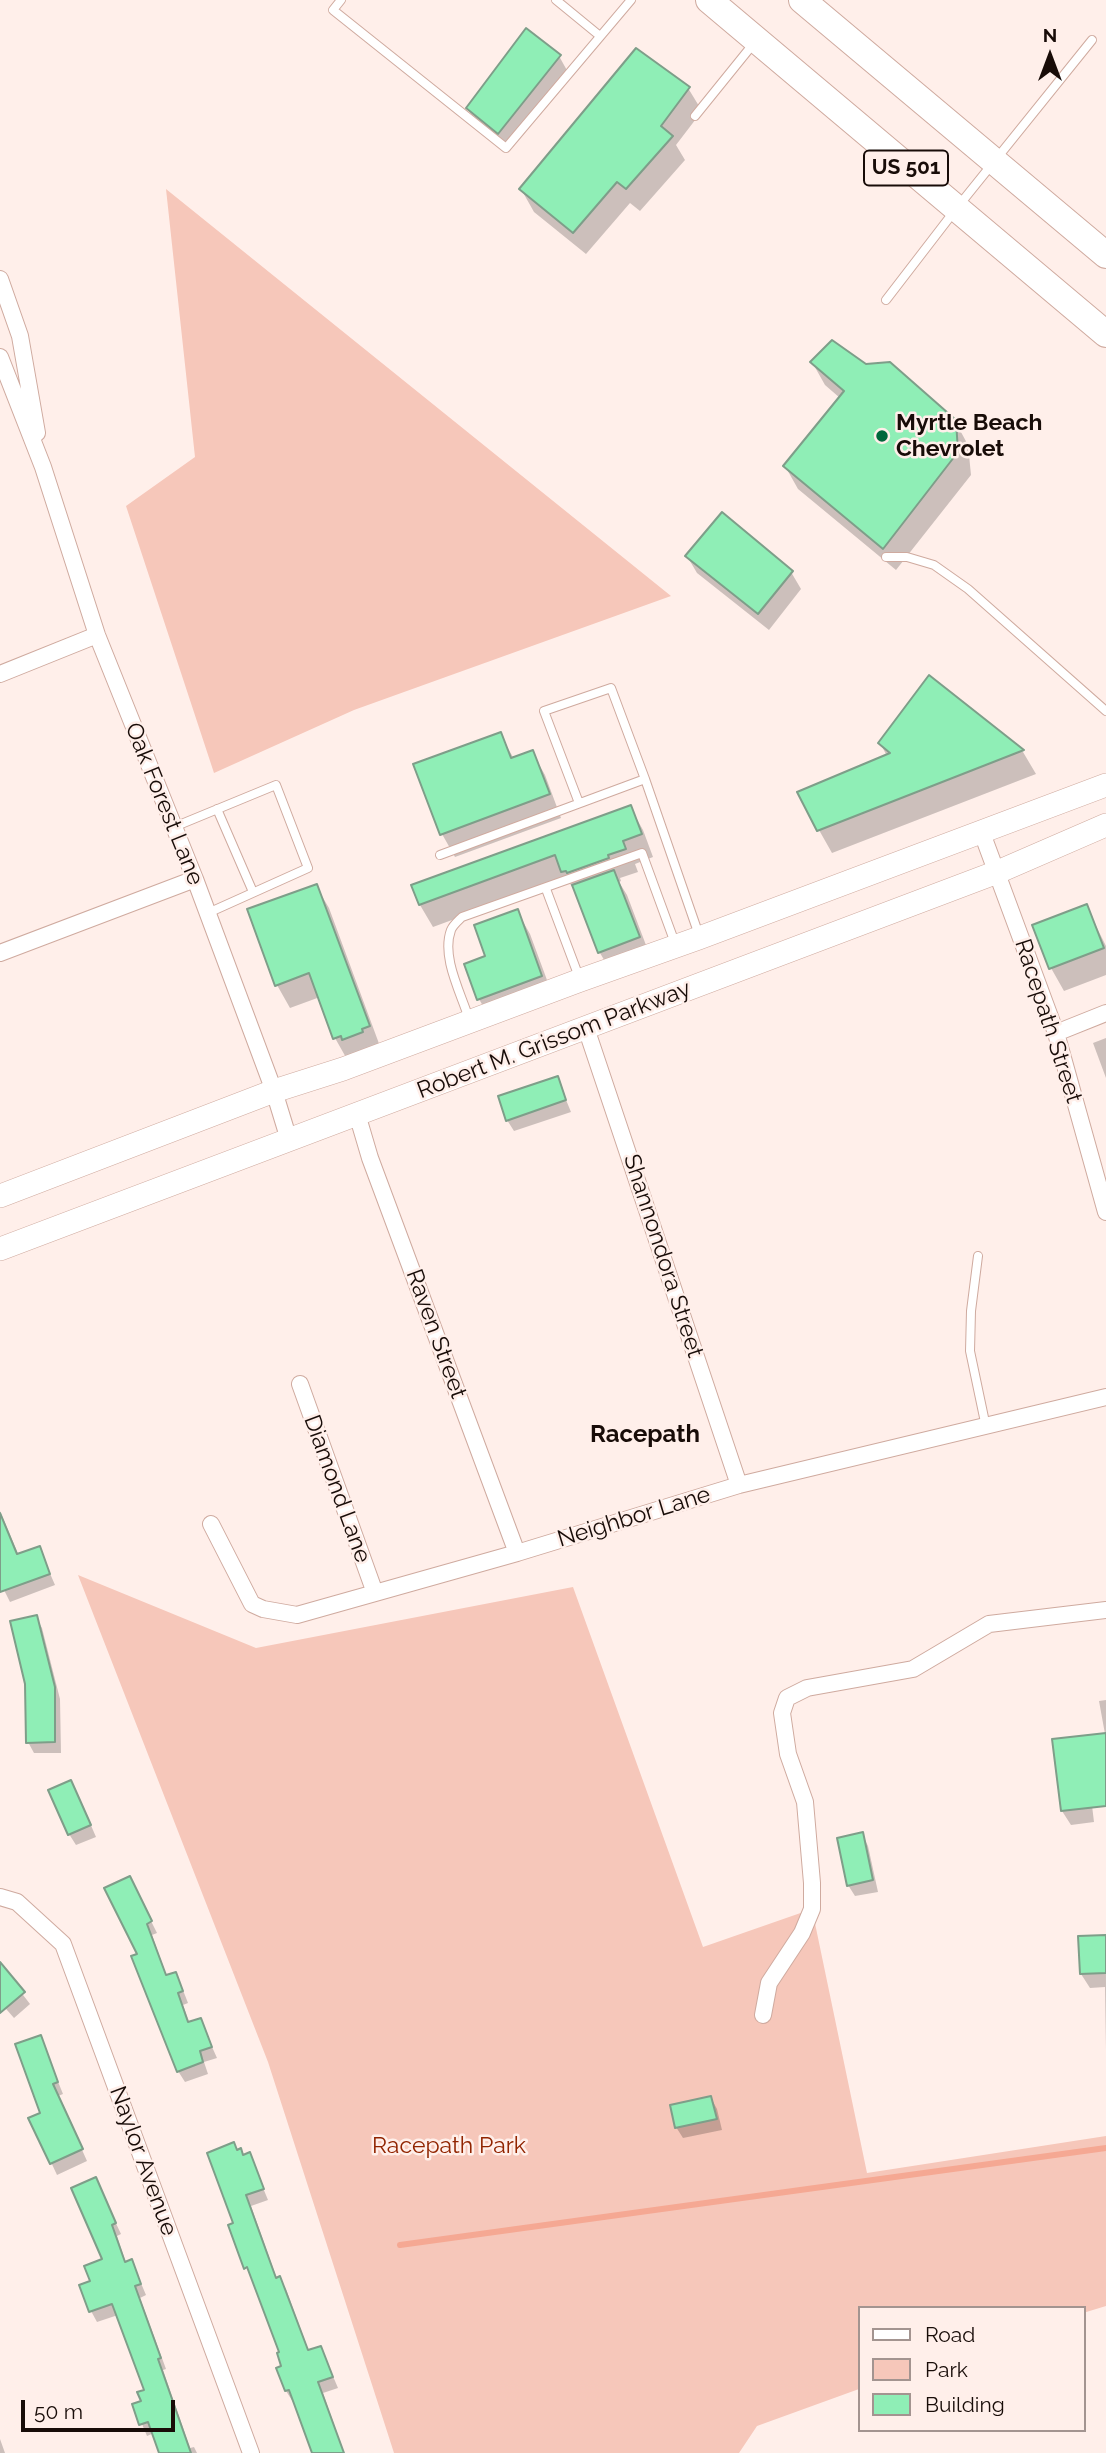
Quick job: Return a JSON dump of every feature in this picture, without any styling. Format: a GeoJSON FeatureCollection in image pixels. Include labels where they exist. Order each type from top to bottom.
{"type":"FeatureCollection","features":[{"type":"Feature","properties":{"kind":"main road","name":"US 501"},"geometry":{"type":"LineString","coordinates":[[709,0],[1106,334]]}},
{"type":"Feature","properties":{"kind":"main road","name":"US 501"},"geometry":{"type":"LineString","coordinates":[[802,0],[1106,255]]}},
{"type":"Feature","properties":{"kind":"main road","name":"Robert M. Grissom Parkway"},"geometry":{"type":"LineString","coordinates":[[0,1196],[274,1091],[343,1069],[1106,785]]}},
{"type":"Feature","properties":{"kind":"main road","name":"Robert M. Grissom Parkway"},"geometry":{"type":"LineString","coordinates":[[0,1249],[996,872],[1106,825]]}},
{"type":"Feature","properties":{"kind":"street","name":"Oak Forest Lane"},"geometry":{"type":"LineString","coordinates":[[0,279],[20,336],[43,467]]}},
{"type":"Feature","properties":{"kind":"street","name":"Oak Forest Lane"},"geometry":{"type":"LineString","coordinates":[[0,357],[43,467],[97,635],[195,880],[274,1091],[289,1140]]}},
{"type":"Feature","properties":{"kind":"street"},"geometry":{"type":"LineString","coordinates":[[0,674],[97,635]]}},
{"type":"Feature","properties":{"kind":"street","name":"Racepath Street"},"geometry":{"type":"LineString","coordinates":[[982,833],[1056,1033],[1106,1212]]}},
{"type":"Feature","properties":{"kind":"street"},"geometry":{"type":"LineString","coordinates":[[0,953],[195,880]]}},
{"type":"Feature","properties":{"kind":"street"},"geometry":{"type":"LineString","coordinates":[[1056,1033],[1106,1013]]}},
{"type":"Feature","properties":{"kind":"street","name":"Shannondora Street"},"geometry":{"type":"LineString","coordinates":[[586,1028],[739,1485]]}},
{"type":"Feature","properties":{"kind":"street","name":"Raven Street"},"geometry":{"type":"LineString","coordinates":[[357,1114],[370,1158],[517,1553]]}},
{"type":"Feature","properties":{"kind":"street","name":"Diamond Lane"},"geometry":{"type":"LineString","coordinates":[[300,1384],[375,1593]]}},
{"type":"Feature","properties":{"kind":"street","name":"Neighbor Lane"},"geometry":{"type":"LineString","coordinates":[[211,1524],[252,1604],[263,1609],[297,1615],[517,1553],[739,1485],[1106,1397]]}},
{"type":"Feature","properties":{"kind":"street"},"geometry":{"type":"LineString","coordinates":[[763,2015],[769,1983],[802,1933],[812,1909],[805,1802],[788,1754],[782,1713],[787,1698],[807,1688],[913,1669],[989,1624],[1106,1610]]}},
{"type":"Feature","properties":{"kind":"street","name":"Naylor Avenue"},"geometry":{"type":"LineString","coordinates":[[0,1897],[17,1902],[63,1944],[251,2453]]}},
{"type":"Feature","properties":{"kind":"lane"},"geometry":{"type":"LineString","coordinates":[[341,0],[333,10],[506,148],[631,0]]}},
{"type":"Feature","properties":{"kind":"lane"},"geometry":{"type":"LineString","coordinates":[[556,0],[600,37]]}},
{"type":"Feature","properties":{"kind":"lane"},"geometry":{"type":"LineString","coordinates":[[695,116],[755,40]]}},
{"type":"Feature","properties":{"kind":"lane"},"geometry":{"type":"LineString","coordinates":[[886,300],[1092,40]]}},
{"type":"Feature","properties":{"kind":"lane"},"geometry":{"type":"LineString","coordinates":[[886,557],[907,557],[934,565],[968,589],[1106,711]]}},
{"type":"Feature","properties":{"kind":"lane"},"geometry":{"type":"LineString","coordinates":[[579,803],[544,711],[611,688],[699,938]]}},
{"type":"Feature","properties":{"kind":"lane"},"geometry":{"type":"LineString","coordinates":[[440,855],[645,779]]}},
{"type":"Feature","properties":{"kind":"lane"},"geometry":{"type":"LineString","coordinates":[[174,827],[276,785],[308,868],[207,913]]}},
{"type":"Feature","properties":{"kind":"lane"},"geometry":{"type":"LineString","coordinates":[[217,809],[253,892]]}},
{"type":"Feature","properties":{"kind":"lane"},"geometry":{"type":"LineString","coordinates":[[470,1021],[452,967],[449,943],[452,928],[463,917],[642,853],[676,946]]}},
{"type":"Feature","properties":{"kind":"lane"},"geometry":{"type":"LineString","coordinates":[[546,889],[580,980]]}},
{"type":"Feature","properties":{"kind":"lane"},"geometry":{"type":"LineString","coordinates":[[978,1256],[971,1311],[970,1351],[986,1427]]}},
{"type":"Feature","properties":{"kind":"green space"},"geometry":{"type":"Polygon","coordinates":[[[166,189],[671,596],[354,710],[214,773],[126,506],[195,457],[166,189]]]}},
{"type":"Feature","properties":{"kind":"green space","name":"Racepath Park"},"geometry":{"type":"Polygon","coordinates":[[[78,1575],[256,1648],[573,1587],[703,1947],[812,1909],[867,2173],[1106,2136],[1106,2306],[1085,2312],[1085,2306],[858,2306],[858,2389],[757,2426],[739,2453],[394,2453],[268,2062],[78,1575]]]}},
{"type":"Feature","properties":{"kind":"building"},"geometry":{"type":"Polygon","coordinates":[[[526,28],[561,55],[498,134],[466,108],[526,28]]]}},
{"type":"Feature","properties":{"kind":"building"},"geometry":{"type":"Polygon","coordinates":[[[636,48],[690,87],[661,126],[673,136],[626,189],[617,182],[573,233],[519,189],[636,48]]]}},
{"type":"Feature","properties":{"kind":"building","name":"Myrtle Beach Chevrolet"},"geometry":{"type":"Polygon","coordinates":[[[832,340],[866,364],[890,362],[956,420],[958,452],[883,549],[783,466],[844,391],[810,362],[832,340]]]}},
{"type":"Feature","properties":{"kind":"building"},"geometry":{"type":"Polygon","coordinates":[[[722,512],[793,571],[758,614],[685,556],[722,512]]]}},
{"type":"Feature","properties":{"kind":"building"},"geometry":{"type":"Polygon","coordinates":[[[929,675],[1024,750],[817,831],[797,792],[890,753],[878,743],[929,675]]]}},
{"type":"Feature","properties":{"kind":"building"},"geometry":{"type":"Polygon","coordinates":[[[501,732],[511,758],[533,750],[550,794],[440,835],[413,764],[501,732]]]}},
{"type":"Feature","properties":{"kind":"building"},"geometry":{"type":"Polygon","coordinates":[[[631,805],[642,834],[623,841],[626,849],[608,855],[609,858],[567,873],[561,872],[555,855],[419,905],[411,885],[631,805]]]}},
{"type":"Feature","properties":{"kind":"building"},"geometry":{"type":"Polygon","coordinates":[[[614,870],[640,937],[598,953],[572,885],[614,870]]]}},
{"type":"Feature","properties":{"kind":"building"},"geometry":{"type":"Polygon","coordinates":[[[317,884],[370,1026],[362,1029],[363,1032],[342,1040],[341,1036],[333,1039],[309,973],[275,986],[247,909],[317,884]]]}},
{"type":"Feature","properties":{"kind":"building"},"geometry":{"type":"Polygon","coordinates":[[[1087,904],[1104,948],[1049,969],[1032,925],[1087,904]]]}},
{"type":"Feature","properties":{"kind":"building"},"geometry":{"type":"Polygon","coordinates":[[[518,909],[542,976],[477,1000],[464,964],[485,956],[474,925],[518,909]]]}},
{"type":"Feature","properties":{"kind":"building"},"geometry":{"type":"Polygon","coordinates":[[[558,1076],[566,1100],[506,1121],[498,1096],[558,1076]]]}},
{"type":"Feature","properties":{"kind":"building"},"geometry":{"type":"Polygon","coordinates":[[[0,1513],[17,1554],[40,1546],[50,1574],[0,1592],[0,1513]]]}},
{"type":"Feature","properties":{"kind":"building"},"geometry":{"type":"Polygon","coordinates":[[[37,1615],[55,1687],[55,1742],[26,1743],[25,1684],[10,1621],[37,1615]]]}},
{"type":"Feature","properties":{"kind":"building"},"geometry":{"type":"Polygon","coordinates":[[[1106,1733],[1106,1806],[1061,1811],[1052,1739],[1106,1733]]]}},
{"type":"Feature","properties":{"kind":"building"},"geometry":{"type":"Polygon","coordinates":[[[71,1780],[91,1825],[68,1835],[48,1790],[71,1780]]]}},
{"type":"Feature","properties":{"kind":"building"},"geometry":{"type":"Polygon","coordinates":[[[863,1832],[873,1880],[847,1886],[837,1838],[863,1832]]]}},
{"type":"Feature","properties":{"kind":"building"},"geometry":{"type":"Polygon","coordinates":[[[130,1876],[152,1921],[147,1924],[166,1975],[176,1972],[183,1991],[178,1993],[188,2022],[201,2018],[212,2047],[200,2051],[203,2062],[177,2072],[131,1956],[137,1954],[104,1888],[130,1876]]]}},
{"type":"Feature","properties":{"kind":"building"},"geometry":{"type":"Polygon","coordinates":[[[1106,1935],[1106,1973],[1080,1974],[1078,1936],[1106,1935]]]}},
{"type":"Feature","properties":{"kind":"building"},"geometry":{"type":"Polygon","coordinates":[[[0,1962],[25,1992],[0,2013],[0,1962]]]}},
{"type":"Feature","properties":{"kind":"building"},"geometry":{"type":"Polygon","coordinates":[[[41,2035],[58,2082],[53,2084],[83,2149],[50,2164],[28,2118],[40,2113],[15,2044],[41,2035]]]}},
{"type":"Feature","properties":{"kind":"building"},"geometry":{"type":"Polygon","coordinates":[[[711,2096],[717,2119],[675,2128],[670,2105],[711,2096]]]}},
{"type":"Feature","properties":{"kind":"building"},"geometry":{"type":"Polygon","coordinates":[[[234,2142],[237,2150],[241,2148],[243,2155],[250,2152],[264,2189],[246,2195],[276,2278],[280,2276],[308,2350],[321,2346],[333,2377],[318,2382],[344,2453],[312,2453],[289,2390],[285,2391],[276,2368],[281,2366],[277,2353],[279,2352],[228,2225],[233,2223],[207,2153],[234,2142]]]}},
{"type":"Feature","properties":{"kind":"building"},"geometry":{"type":"Polygon","coordinates":[[[96,2177],[116,2223],[112,2225],[125,2262],[132,2259],[141,2284],[135,2286],[191,2453],[159,2453],[148,2422],[139,2425],[132,2404],[141,2401],[137,2392],[144,2390],[112,2304],[89,2312],[79,2285],[90,2281],[84,2266],[102,2259],[71,2188],[96,2177]]]}},
{"type":"Feature","properties":{"kind":"waterway"},"geometry":{"type":"LineString","coordinates":[[400,2245],[1106,2148]]}},
{"type":"Feature","properties":{"kind":"place","name":"Myrtle Beach Chevrolet"},"geometry":{"type":"Point","coordinates":[882,436]}},
{"type":"Feature","properties":{"kind":"district","name":"Racepath"},"geometry":{"type":"Point","coordinates":[645,1435]}}]}
